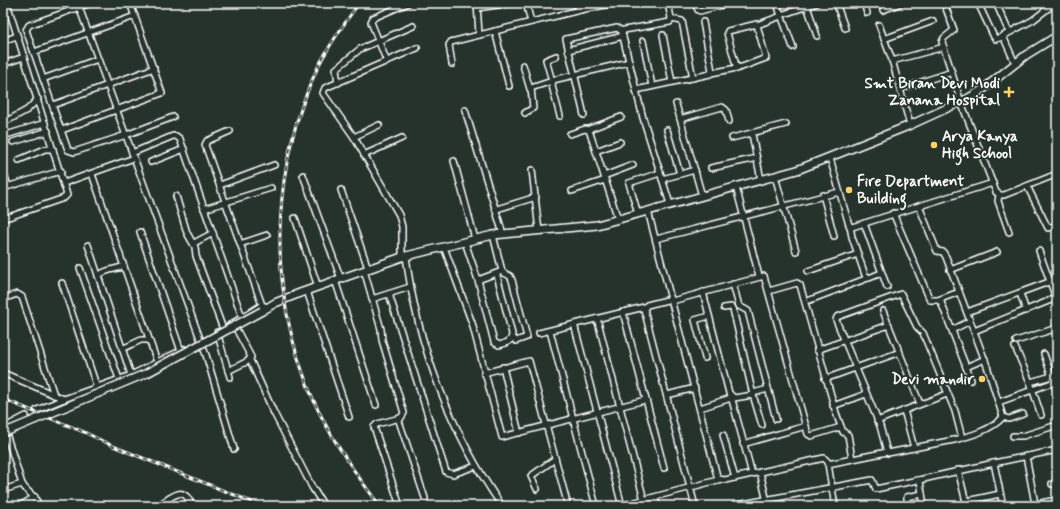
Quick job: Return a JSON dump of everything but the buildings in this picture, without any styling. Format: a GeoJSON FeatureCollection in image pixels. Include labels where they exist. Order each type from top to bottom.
{"type":"FeatureCollection","features":[{"type":"Feature","properties":{"kind":"main road"},"geometry":{"type":"LineString","coordinates":[[3,433],[147,373],[264,308],[338,279],[404,256],[493,235],[572,228],[618,220],[670,204],[762,180],[830,158],[961,102],[982,90],[1015,63],[1057,36]]}},
{"type":"Feature","properties":{"kind":"street"},"geometry":{"type":"LineString","coordinates":[[3,219],[64,198],[67,195],[61,171],[7,3]]}},
{"type":"Feature","properties":{"kind":"street"},"geometry":{"type":"LineString","coordinates":[[91,3],[26,27],[68,150],[71,152],[126,135],[173,117]]}},
{"type":"Feature","properties":{"kind":"street"},"geometry":{"type":"LineString","coordinates":[[62,130],[162,93],[130,3]]}},
{"type":"Feature","properties":{"kind":"street"},"geometry":{"type":"LineString","coordinates":[[387,62],[371,24],[371,20],[408,3]]}},
{"type":"Feature","properties":{"kind":"street"},"geometry":{"type":"LineString","coordinates":[[479,35],[477,6],[512,3]]}},
{"type":"Feature","properties":{"kind":"street"},"geometry":{"type":"LineString","coordinates":[[526,3],[531,22]]}},
{"type":"Feature","properties":{"kind":"street"},"geometry":{"type":"LineString","coordinates":[[576,3],[580,10]]}},
{"type":"Feature","properties":{"kind":"street"},"geometry":{"type":"LineString","coordinates":[[452,64],[450,43],[580,10],[614,3]]}},
{"type":"Feature","properties":{"kind":"street"},"geometry":{"type":"LineString","coordinates":[[668,3],[671,20]]}},
{"type":"Feature","properties":{"kind":"street"},"geometry":{"type":"LineString","coordinates":[[695,3],[700,11],[721,4],[730,3]]}},
{"type":"Feature","properties":{"kind":"street"},"geometry":{"type":"LineString","coordinates":[[777,3],[793,47]]}},
{"type":"Feature","properties":{"kind":"street"},"geometry":{"type":"LineString","coordinates":[[737,68],[727,33],[728,31],[757,24],[817,3]]}},
{"type":"Feature","properties":{"kind":"street"},"geometry":{"type":"LineString","coordinates":[[836,3],[845,28]]}},
{"type":"Feature","properties":{"kind":"street"},"geometry":{"type":"LineString","coordinates":[[864,3],[867,13]]}},
{"type":"Feature","properties":{"kind":"street"},"geometry":{"type":"LineString","coordinates":[[883,10],[901,3]]}},
{"type":"Feature","properties":{"kind":"street"},"geometry":{"type":"LineString","coordinates":[[944,3],[954,28],[952,32],[942,40],[961,102],[999,195],[998,200],[1009,232]]}},
{"type":"Feature","properties":{"kind":"street"},"geometry":{"type":"LineString","coordinates":[[978,3],[995,38],[1003,37],[1009,32],[1033,20],[1054,3],[1057,10]]}},
{"type":"Feature","properties":{"kind":"street"},"geometry":{"type":"LineString","coordinates":[[996,3],[1009,32]]}},
{"type":"Feature","properties":{"kind":"street"},"geometry":{"type":"LineString","coordinates":[[807,6],[817,36]]}},
{"type":"Feature","properties":{"kind":"street"},"geometry":{"type":"LineString","coordinates":[[79,7],[200,341],[234,449]]}},
{"type":"Feature","properties":{"kind":"street"},"geometry":{"type":"LineString","coordinates":[[34,52],[135,16]]}},
{"type":"Feature","properties":{"kind":"street"},"geometry":{"type":"LineString","coordinates":[[568,50],[623,34],[669,23],[671,20],[682,21],[693,78]]}},
{"type":"Feature","properties":{"kind":"street"},"geometry":{"type":"LineString","coordinates":[[884,39],[933,21]]}},
{"type":"Feature","properties":{"kind":"street"},"geometry":{"type":"LineString","coordinates":[[703,22],[711,73]]}},
{"type":"Feature","properties":{"kind":"street"},"geometry":{"type":"LineString","coordinates":[[636,90],[737,68],[767,57],[757,24]]}},
{"type":"Feature","properties":{"kind":"street"},"geometry":{"type":"LineString","coordinates":[[879,25],[892,61],[910,125]]}},
{"type":"Feature","properties":{"kind":"street"},"geometry":{"type":"LineString","coordinates":[[338,83],[336,69],[360,49],[413,26]]}},
{"type":"Feature","properties":{"kind":"street"},"geometry":{"type":"LineString","coordinates":[[584,115],[565,40],[568,38],[617,28],[623,34],[636,90],[670,204]]}},
{"type":"Feature","properties":{"kind":"street"},"geometry":{"type":"LineString","coordinates":[[495,31],[509,86]]}},
{"type":"Feature","properties":{"kind":"street"},"geometry":{"type":"LineString","coordinates":[[663,35],[672,82]]}},
{"type":"Feature","properties":{"kind":"street"},"geometry":{"type":"LineString","coordinates":[[3,41],[17,36]]}},
{"type":"Feature","properties":{"kind":"street"},"geometry":{"type":"LineString","coordinates":[[1003,37],[1015,63]]}},
{"type":"Feature","properties":{"kind":"street"},"geometry":{"type":"LineString","coordinates":[[643,41],[652,86]]}},
{"type":"Feature","properties":{"kind":"street"},"geometry":{"type":"LineString","coordinates":[[892,61],[944,47]]}},
{"type":"Feature","properties":{"kind":"street"},"geometry":{"type":"LineString","coordinates":[[417,48],[325,88],[323,95],[354,137],[400,218],[404,256],[410,287],[420,328],[437,382],[476,466],[502,506]]}},
{"type":"Feature","properties":{"kind":"street"},"geometry":{"type":"LineString","coordinates":[[3,64],[24,56]]}},
{"type":"Feature","properties":{"kind":"street"},"geometry":{"type":"LineString","coordinates":[[556,56],[546,60],[560,116]]}},
{"type":"Feature","properties":{"kind":"street"},"geometry":{"type":"LineString","coordinates":[[44,79],[98,59]]}},
{"type":"Feature","properties":{"kind":"street"},"geometry":{"type":"LineString","coordinates":[[530,89],[574,75],[629,62]]}},
{"type":"Feature","properties":{"kind":"street"},"geometry":{"type":"LineString","coordinates":[[523,65],[530,89],[533,108],[525,113]]}},
{"type":"Feature","properties":{"kind":"street"},"geometry":{"type":"LineString","coordinates":[[1057,66],[1057,75]]}},
{"type":"Feature","properties":{"kind":"street"},"geometry":{"type":"LineString","coordinates":[[53,105],[154,68]]}},
{"type":"Feature","properties":{"kind":"street"},"geometry":{"type":"LineString","coordinates":[[900,89],[952,72]]}},
{"type":"Feature","properties":{"kind":"street"},"geometry":{"type":"LineString","coordinates":[[3,123],[27,110],[38,100]]}},
{"type":"Feature","properties":{"kind":"street"},"geometry":{"type":"LineString","coordinates":[[676,104],[702,196]]}},
{"type":"Feature","properties":{"kind":"street"},"geometry":{"type":"LineString","coordinates":[[680,119],[722,107],[725,108],[729,121]]}},
{"type":"Feature","properties":{"kind":"street"},"geometry":{"type":"LineString","coordinates":[[465,110],[504,234]]}},
{"type":"Feature","properties":{"kind":"street"},"geometry":{"type":"LineString","coordinates":[[570,134],[589,129],[621,117]]}},
{"type":"Feature","properties":{"kind":"street"},"geometry":{"type":"LineString","coordinates":[[6,135],[45,123]]}},
{"type":"Feature","properties":{"kind":"street"},"geometry":{"type":"LineString","coordinates":[[732,138],[786,124]]}},
{"type":"Feature","properties":{"kind":"street"},"geometry":{"type":"LineString","coordinates":[[354,137],[379,125]]}},
{"type":"Feature","properties":{"kind":"street"},"geometry":{"type":"LineString","coordinates":[[589,129],[618,220]]}},
{"type":"Feature","properties":{"kind":"street"},"geometry":{"type":"LineString","coordinates":[[667,130],[680,174]]}},
{"type":"Feature","properties":{"kind":"street"},"geometry":{"type":"LineString","coordinates":[[13,142],[48,131]]}},
{"type":"Feature","properties":{"kind":"street"},"geometry":{"type":"LineString","coordinates":[[37,410],[131,375],[181,351],[223,329],[242,317],[264,308],[205,144],[230,131]]}},
{"type":"Feature","properties":{"kind":"street"},"geometry":{"type":"LineString","coordinates":[[752,134],[762,180]]}},
{"type":"Feature","properties":{"kind":"street"},"geometry":{"type":"LineString","coordinates":[[64,183],[92,174],[176,136],[180,139],[242,317]]}},
{"type":"Feature","properties":{"kind":"street"},"geometry":{"type":"LineString","coordinates":[[364,155],[402,138]]}},
{"type":"Feature","properties":{"kind":"street"},"geometry":{"type":"LineString","coordinates":[[596,151],[620,142]]}},
{"type":"Feature","properties":{"kind":"street"},"geometry":{"type":"LineString","coordinates":[[18,160],[45,149],[54,149]]}},
{"type":"Feature","properties":{"kind":"street"},"geometry":{"type":"LineString","coordinates":[[151,162],[184,149]]}},
{"type":"Feature","properties":{"kind":"street"},"geometry":{"type":"LineString","coordinates":[[711,168],[757,158]]}},
{"type":"Feature","properties":{"kind":"street"},"geometry":{"type":"LineString","coordinates":[[830,158],[858,254],[868,278]]}},
{"type":"Feature","properties":{"kind":"street"},"geometry":{"type":"LineString","coordinates":[[454,161],[475,239]]}},
{"type":"Feature","properties":{"kind":"street"},"geometry":{"type":"LineString","coordinates":[[220,185],[274,165]]}},
{"type":"Feature","properties":{"kind":"street"},"geometry":{"type":"LineString","coordinates":[[572,191],[633,165]]}},
{"type":"Feature","properties":{"kind":"street"},"geometry":{"type":"LineString","coordinates":[[532,170],[539,231]]}},
{"type":"Feature","properties":{"kind":"street"},"geometry":{"type":"LineString","coordinates":[[662,179],[695,170]]}},
{"type":"Feature","properties":{"kind":"street"},"geometry":{"type":"LineString","coordinates":[[3,171],[5,187],[61,171]]}},
{"type":"Feature","properties":{"kind":"street"},"geometry":{"type":"LineString","coordinates":[[638,214],[630,182],[660,173]]}},
{"type":"Feature","properties":{"kind":"street"},"geometry":{"type":"LineString","coordinates":[[92,174],[157,362]]}},
{"type":"Feature","properties":{"kind":"street"},"geometry":{"type":"LineString","coordinates":[[999,195],[1004,195],[1057,174]]}},
{"type":"Feature","properties":{"kind":"street"},"geometry":{"type":"LineString","coordinates":[[303,175],[338,279],[376,405]]}},
{"type":"Feature","properties":{"kind":"street"},"geometry":{"type":"LineString","coordinates":[[775,176],[796,251]]}},
{"type":"Feature","properties":{"kind":"street"},"geometry":{"type":"LineString","coordinates":[[850,226],[854,227],[893,213],[993,183]]}},
{"type":"Feature","properties":{"kind":"street"},"geometry":{"type":"LineString","coordinates":[[1027,186],[1048,228],[1057,225]]}},
{"type":"Feature","properties":{"kind":"street"},"geometry":{"type":"LineString","coordinates":[[736,187],[759,276]]}},
{"type":"Feature","properties":{"kind":"street"},"geometry":{"type":"LineString","coordinates":[[204,209],[271,188]]}},
{"type":"Feature","properties":{"kind":"street"},"geometry":{"type":"LineString","coordinates":[[341,190],[366,269],[372,299],[381,329],[382,340],[404,413],[400,418],[377,424],[374,427],[399,503]]}},
{"type":"Feature","properties":{"kind":"street"},"geometry":{"type":"LineString","coordinates":[[656,239],[839,192]]}},
{"type":"Feature","properties":{"kind":"street"},"geometry":{"type":"LineString","coordinates":[[823,195],[834,236]]}},
{"type":"Feature","properties":{"kind":"street"},"geometry":{"type":"LineString","coordinates":[[176,196],[187,233],[194,243],[196,256],[223,329]]}},
{"type":"Feature","properties":{"kind":"street"},"geometry":{"type":"LineString","coordinates":[[497,209],[536,197]]}},
{"type":"Feature","properties":{"kind":"street"},"geometry":{"type":"LineString","coordinates":[[920,206],[937,251],[944,253],[985,359],[1003,417]]}},
{"type":"Feature","properties":{"kind":"street"},"geometry":{"type":"LineString","coordinates":[[648,211],[718,479]]}},
{"type":"Feature","properties":{"kind":"street"},"geometry":{"type":"LineString","coordinates":[[893,213],[930,300],[938,300],[959,292]]}},
{"type":"Feature","properties":{"kind":"street"},"geometry":{"type":"LineString","coordinates":[[295,218],[318,287]]}},
{"type":"Feature","properties":{"kind":"street"},"geometry":{"type":"LineString","coordinates":[[864,223],[886,287]]}},
{"type":"Feature","properties":{"kind":"street"},"geometry":{"type":"LineString","coordinates":[[140,232],[181,351]]}},
{"type":"Feature","properties":{"kind":"street"},"geometry":{"type":"LineString","coordinates":[[194,243],[213,233]]}},
{"type":"Feature","properties":{"kind":"street"},"geometry":{"type":"LineString","coordinates":[[240,244],[267,235]]}},
{"type":"Feature","properties":{"kind":"street"},"geometry":{"type":"LineString","coordinates":[[478,280],[499,273],[508,275],[512,280],[527,338],[516,341],[512,337],[499,273],[493,235]]}},
{"type":"Feature","properties":{"kind":"street"},"geometry":{"type":"LineString","coordinates":[[465,242],[478,280],[494,342],[499,345],[509,342],[512,337]]}},
{"type":"Feature","properties":{"kind":"street"},"geometry":{"type":"LineString","coordinates":[[88,245],[131,375]]}},
{"type":"Feature","properties":{"kind":"street"},"geometry":{"type":"LineString","coordinates":[[444,247],[449,266],[472,324],[500,435],[503,437],[645,400]]}},
{"type":"Feature","properties":{"kind":"street"},"geometry":{"type":"LineString","coordinates":[[974,331],[1057,300],[1039,251]]}},
{"type":"Feature","properties":{"kind":"street"},"geometry":{"type":"LineString","coordinates":[[950,270],[997,252]]}},
{"type":"Feature","properties":{"kind":"street"},"geometry":{"type":"LineString","coordinates":[[808,271],[858,254]]}},
{"type":"Feature","properties":{"kind":"street"},"geometry":{"type":"LineString","coordinates":[[98,276],[105,271],[116,270],[124,266]]}},
{"type":"Feature","properties":{"kind":"street"},"geometry":{"type":"LineString","coordinates":[[80,268],[119,380]]}},
{"type":"Feature","properties":{"kind":"street"},"geometry":{"type":"LineString","coordinates":[[810,300],[881,273]]}},
{"type":"Feature","properties":{"kind":"street"},"geometry":{"type":"LineString","coordinates":[[540,334],[759,276],[764,276],[808,434],[811,436],[841,427]]}},
{"type":"Feature","properties":{"kind":"street"},"geometry":{"type":"LineString","coordinates":[[967,312],[1057,279]]}},
{"type":"Feature","properties":{"kind":"street"},"geometry":{"type":"LineString","coordinates":[[62,283],[97,388]]}},
{"type":"Feature","properties":{"kind":"street"},"geometry":{"type":"LineString","coordinates":[[733,284],[739,306],[746,308],[748,311],[776,419]]}},
{"type":"Feature","properties":{"kind":"street"},"geometry":{"type":"LineString","coordinates":[[769,291],[797,284],[800,285],[833,406],[843,433],[848,435],[852,459]]}},
{"type":"Feature","properties":{"kind":"street"},"geometry":{"type":"LineString","coordinates":[[372,299],[410,287]]}},
{"type":"Feature","properties":{"kind":"street"},"geometry":{"type":"LineString","coordinates":[[307,291],[349,417]]}},
{"type":"Feature","properties":{"kind":"street"},"geometry":{"type":"LineString","coordinates":[[703,292],[752,474]]}},
{"type":"Feature","properties":{"kind":"street"},"geometry":{"type":"LineString","coordinates":[[1020,293],[1026,311]]}},
{"type":"Feature","properties":{"kind":"street"},"geometry":{"type":"LineString","coordinates":[[3,299],[16,294],[22,297],[54,395]]}},
{"type":"Feature","properties":{"kind":"street"},"geometry":{"type":"LineString","coordinates":[[389,294],[446,472],[453,474],[476,466]]}},
{"type":"Feature","properties":{"kind":"street"},"geometry":{"type":"LineString","coordinates":[[887,452],[877,421],[844,340],[837,317],[901,294],[917,327],[923,333],[955,411],[962,438]]}},
{"type":"Feature","properties":{"kind":"street"},"geometry":{"type":"LineString","coordinates":[[938,300],[942,305],[971,380]]}},
{"type":"Feature","properties":{"kind":"street"},"geometry":{"type":"LineString","coordinates":[[644,307],[695,506]]}},
{"type":"Feature","properties":{"kind":"street"},"geometry":{"type":"LineString","coordinates":[[724,308],[731,307],[732,309],[762,425]]}},
{"type":"Feature","properties":{"kind":"street"},"geometry":{"type":"LineString","coordinates":[[883,311],[920,404]]}},
{"type":"Feature","properties":{"kind":"street"},"geometry":{"type":"LineString","coordinates":[[623,312],[664,468]]}},
{"type":"Feature","properties":{"kind":"street"},"geometry":{"type":"LineString","coordinates":[[705,358],[696,320],[709,316]]}},
{"type":"Feature","properties":{"kind":"street"},"geometry":{"type":"LineString","coordinates":[[597,318],[644,500]]}},
{"type":"Feature","properties":{"kind":"street"},"geometry":{"type":"LineString","coordinates":[[952,330],[970,321]]}},
{"type":"Feature","properties":{"kind":"street"},"geometry":{"type":"LineString","coordinates":[[233,323],[250,355],[250,360],[274,413],[315,492],[324,506]]}},
{"type":"Feature","properties":{"kind":"street"},"geometry":{"type":"LineString","coordinates":[[574,324],[621,506],[714,482],[718,479],[735,478],[824,458],[829,463]]}},
{"type":"Feature","properties":{"kind":"street"},"geometry":{"type":"LineString","coordinates":[[817,350],[889,325]]}},
{"type":"Feature","properties":{"kind":"street"},"geometry":{"type":"LineString","coordinates":[[1016,341],[1057,328]]}},
{"type":"Feature","properties":{"kind":"street"},"geometry":{"type":"LineString","coordinates":[[550,331],[572,420],[596,506]]}},
{"type":"Feature","properties":{"kind":"street"},"geometry":{"type":"LineString","coordinates":[[216,332],[230,377]]}},
{"type":"Feature","properties":{"kind":"street"},"geometry":{"type":"LineString","coordinates":[[122,349],[141,340],[149,340]]}},
{"type":"Feature","properties":{"kind":"street"},"geometry":{"type":"LineString","coordinates":[[1015,347],[1030,382],[1041,415]]}},
{"type":"Feature","properties":{"kind":"street"},"geometry":{"type":"LineString","coordinates":[[826,379],[856,370],[900,352]]}},
{"type":"Feature","properties":{"kind":"street"},"geometry":{"type":"LineString","coordinates":[[1044,354],[1052,376],[1056,382],[1057,392]]}},
{"type":"Feature","properties":{"kind":"street"},"geometry":{"type":"LineString","coordinates":[[966,367],[985,359]]}},
{"type":"Feature","properties":{"kind":"street"},"geometry":{"type":"LineString","coordinates":[[228,371],[250,360]]}},
{"type":"Feature","properties":{"kind":"street"},"geometry":{"type":"LineString","coordinates":[[484,373],[529,361],[568,506]]}},
{"type":"Feature","properties":{"kind":"street"},"geometry":{"type":"LineString","coordinates":[[503,368],[519,433]]}},
{"type":"Feature","properties":{"kind":"street"},"geometry":{"type":"LineString","coordinates":[[3,373],[37,386],[64,399]]}},
{"type":"Feature","properties":{"kind":"street"},"geometry":{"type":"LineString","coordinates":[[1030,382],[1052,376]]}},
{"type":"Feature","properties":{"kind":"street"},"geometry":{"type":"LineString","coordinates":[[999,402],[1056,382]]}},
{"type":"Feature","properties":{"kind":"street"},"geometry":{"type":"LineString","coordinates":[[667,395],[694,388]]}},
{"type":"Feature","properties":{"kind":"street"},"geometry":{"type":"LineString","coordinates":[[700,408],[731,397],[734,398],[753,394],[768,389]]}},
{"type":"Feature","properties":{"kind":"street"},"geometry":{"type":"LineString","coordinates":[[833,406],[866,394]]}},
{"type":"Feature","properties":{"kind":"street"},"geometry":{"type":"LineString","coordinates":[[877,421],[947,394]]}},
{"type":"Feature","properties":{"kind":"street"},"geometry":{"type":"LineString","coordinates":[[904,410],[914,448]]}},
{"type":"Feature","properties":{"kind":"street"},"geometry":{"type":"LineString","coordinates":[[1003,417],[1009,419],[1023,414]]}},
{"type":"Feature","properties":{"kind":"street"},"geometry":{"type":"LineString","coordinates":[[26,416],[3,427],[22,484],[35,497],[39,506]]}},
{"type":"Feature","properties":{"kind":"street"},"geometry":{"type":"LineString","coordinates":[[829,463],[962,438],[991,426],[1003,417]]}},
{"type":"Feature","properties":{"kind":"street"},"geometry":{"type":"LineString","coordinates":[[400,418],[399,421],[425,498]]}},
{"type":"Feature","properties":{"kind":"street"},"geometry":{"type":"LineString","coordinates":[[1013,436],[1023,436],[1057,425]]}},
{"type":"Feature","properties":{"kind":"street"},"geometry":{"type":"LineString","coordinates":[[743,444],[806,426]]}},
{"type":"Feature","properties":{"kind":"street"},"geometry":{"type":"LineString","coordinates":[[724,435],[735,478]]}},
{"type":"Feature","properties":{"kind":"street"},"geometry":{"type":"LineString","coordinates":[[732,506],[872,480],[876,488],[1057,450]]}},
{"type":"Feature","properties":{"kind":"street"},"geometry":{"type":"LineString","coordinates":[[1026,456],[1035,504]]}},
{"type":"Feature","properties":{"kind":"street"},"geometry":{"type":"LineString","coordinates":[[537,489],[531,476],[555,459]]}},
{"type":"Feature","properties":{"kind":"street"},"geometry":{"type":"LineString","coordinates":[[829,463],[827,466],[835,506]]}},
{"type":"Feature","properties":{"kind":"street"},"geometry":{"type":"LineString","coordinates":[[994,463],[1003,506]]}},
{"type":"Feature","properties":{"kind":"street"},"geometry":{"type":"LineString","coordinates":[[958,470],[966,504],[1000,494]]}},
{"type":"Feature","properties":{"kind":"street"},"geometry":{"type":"LineString","coordinates":[[760,472],[768,506]]}},
{"type":"Feature","properties":{"kind":"street"},"geometry":{"type":"LineString","coordinates":[[919,480],[924,506]]}},
{"type":"Feature","properties":{"kind":"street"},"geometry":{"type":"LineString","coordinates":[[3,490],[22,484]]}},
{"type":"Feature","properties":{"kind":"street"},"geometry":{"type":"LineString","coordinates":[[157,506],[179,493],[184,493],[187,494],[192,506]]}},
{"type":"Feature","properties":{"kind":"street"},"geometry":{"type":"LineString","coordinates":[[903,506],[907,506],[907,497],[922,494]]}},
{"type":"Feature","properties":{"kind":"street"},"geometry":{"type":"LineString","coordinates":[[20,506],[35,497]]}},
{"type":"Feature","properties":{"kind":"street"},"geometry":{"type":"LineString","coordinates":[[655,497],[657,506]]}},
{"type":"Feature","properties":{"kind":"street"},"geometry":{"type":"LineString","coordinates":[[1028,506],[1035,504],[1047,504],[1057,500]]}},
{"type":"Feature","properties":{"kind":"tunnel"},"geometry":{"type":"LineString","coordinates":[[26,416],[37,410]]}},
{"type":"Feature","properties":{"kind":"railway"},"geometry":{"type":"LineString","coordinates":[[359,3],[336,35],[321,60],[302,105],[291,143],[284,181],[280,220],[280,259],[284,298],[292,336],[303,373],[317,409],[346,459],[380,506]]}},
{"type":"Feature","properties":{"kind":"railway"},"geometry":{"type":"LineString","coordinates":[[3,399],[84,432],[113,446],[262,506]]}},
{"type":"Feature","properties":{"kind":"place","name":"Smt Biran Devi Modi Zanana Hospital"},"geometry":{"type":"Point","coordinates":[1009,92]}},
{"type":"Feature","properties":{"kind":"place","name":"Arya Kanya High School"},"geometry":{"type":"Point","coordinates":[934,145]}},
{"type":"Feature","properties":{"kind":"place","name":"Fire Department Building"},"geometry":{"type":"Point","coordinates":[849,190]}},
{"type":"Feature","properties":{"kind":"place","name":"Devi mandir"},"geometry":{"type":"Point","coordinates":[982,379]}}]}
